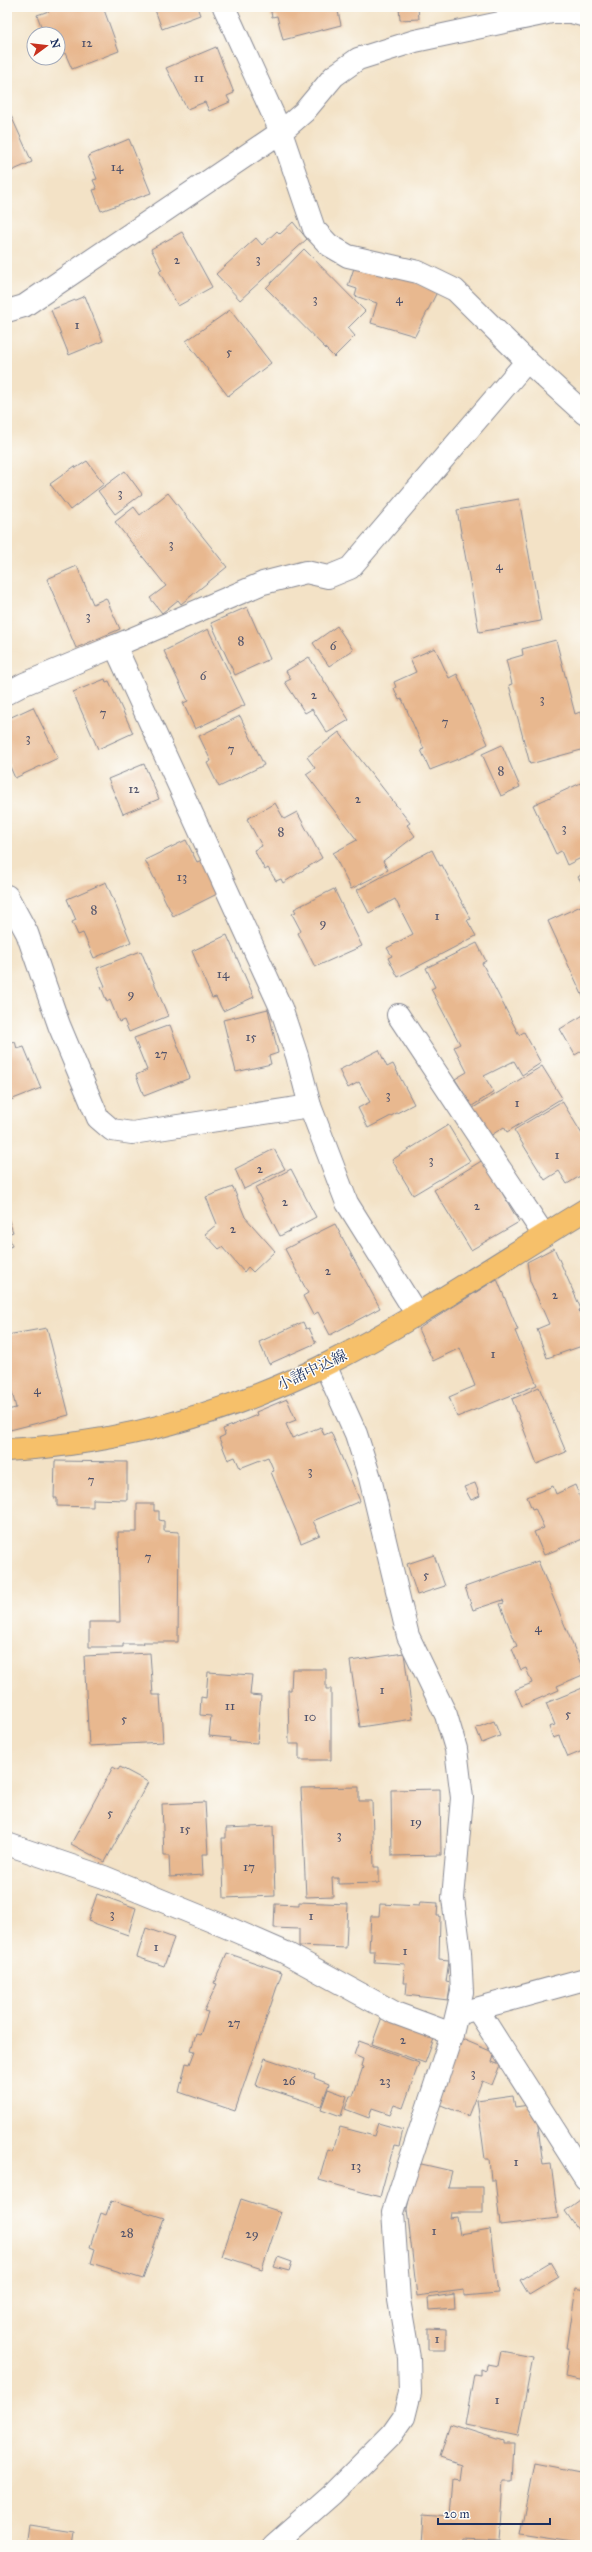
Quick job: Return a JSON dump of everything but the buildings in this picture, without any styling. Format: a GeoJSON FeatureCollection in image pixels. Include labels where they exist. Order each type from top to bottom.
{"type":"FeatureCollection","features":[{"type":"Feature","properties":{"kind":"main road","name":"小諸中込線"},"geometry":{"type":"LineString","coordinates":[[7,1450],[78,1444],[114,1438],[182,1420],[253,1397],[325,1365],[416,1313],[585,1210]]}},
{"type":"Feature","properties":{"kind":"street"},"geometry":{"type":"LineString","coordinates":[[224,7],[281,132],[314,229],[329,245],[348,256],[418,272],[455,290],[527,361],[585,414]]}},
{"type":"Feature","properties":{"kind":"street"},"geometry":{"type":"LineString","coordinates":[[7,311],[24,306],[281,132],[304,112],[334,76],[358,59],[415,41],[552,12],[571,12],[585,16]]}},
{"type":"Feature","properties":{"kind":"street"},"geometry":{"type":"LineString","coordinates":[[7,693],[24,684],[263,583],[306,572],[328,577],[350,568],[527,361]]}},
{"type":"Feature","properties":{"kind":"street"},"geometry":{"type":"LineString","coordinates":[[115,646],[281,1008],[297,1056],[310,1106],[347,1204],[416,1313]]}},
{"type":"Feature","properties":{"kind":"street"},"geometry":{"type":"LineString","coordinates":[[7,896],[27,934],[59,1025],[98,1118],[112,1130],[132,1133],[310,1106]]}},
{"type":"Feature","properties":{"kind":"street"},"geometry":{"type":"LineString","coordinates":[[398,1015],[544,1235]]}},
{"type":"Feature","properties":{"kind":"street"},"geometry":{"type":"LineString","coordinates":[[325,1365],[356,1434],[370,1478],[408,1636],[446,1714],[456,1749],[462,1798],[453,1898],[460,1952],[462,1992],[467,2011],[585,2178]]}},
{"type":"Feature","properties":{"kind":"street"},"geometry":{"type":"LineString","coordinates":[[7,1844],[104,1877],[284,1952],[395,2013],[452,2034]]}},
{"type":"Feature","properties":{"kind":"street"},"geometry":{"type":"LineString","coordinates":[[274,2545],[370,2456],[392,2434],[404,2417],[410,2393],[409,2358],[399,2300],[393,2212],[452,2034],[467,2011],[585,1979]]}}]}
